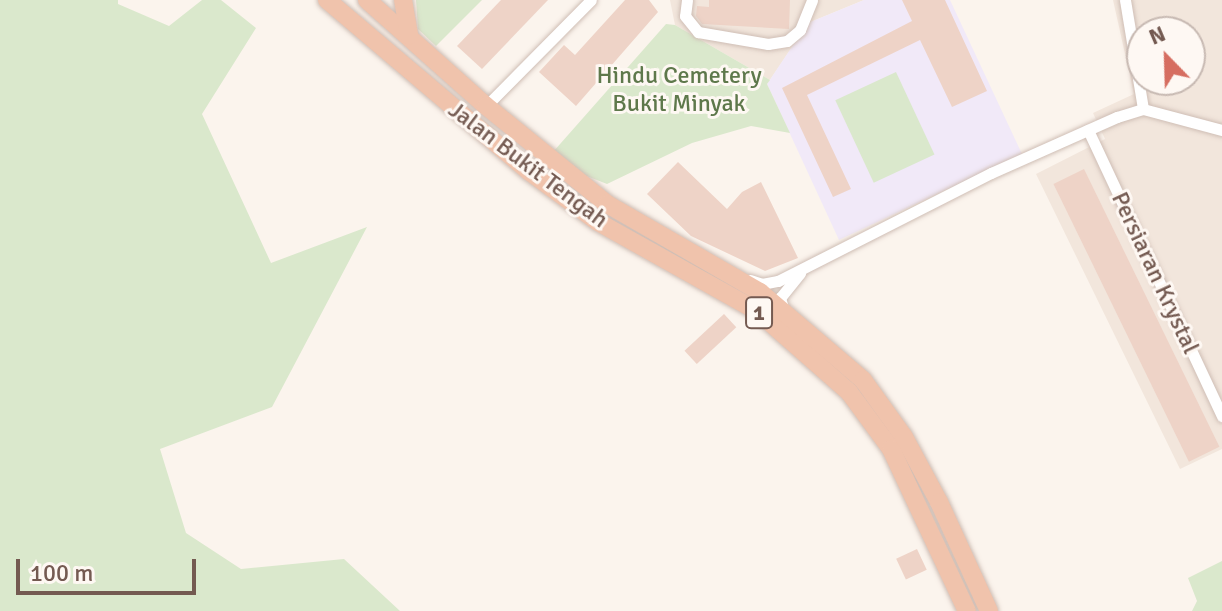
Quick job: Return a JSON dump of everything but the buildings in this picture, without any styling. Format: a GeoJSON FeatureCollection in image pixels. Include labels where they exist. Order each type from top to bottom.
{"type":"FeatureCollection","features":[{"type":"Feature","properties":{"kind":"highway","name":"Jalan Bukit Tengah"},"geometry":{"type":"LineString","coordinates":[[327,0],[530,172],[598,222],[757,311],[849,392],[891,449],[967,611]]}},
{"type":"Feature","properties":{"kind":"highway","name":"Jalan Bukit Tengah"},"geometry":{"type":"LineString","coordinates":[[367,0],[486,106],[607,204],[760,292],[863,380],[904,437],[939,502],[989,611]]}},
{"type":"Feature","properties":{"kind":"highway"},"geometry":{"type":"LineString","coordinates":[[403,0],[409,35]]}},
{"type":"Feature","properties":{"kind":"street"},"geometry":{"type":"LineString","coordinates":[[486,106],[591,0]]}},
{"type":"Feature","properties":{"kind":"street"},"geometry":{"type":"LineString","coordinates":[[687,0],[685,16],[698,32],[768,44],[787,41],[800,30],[812,0]]}},
{"type":"Feature","properties":{"kind":"street"},"geometry":{"type":"LineString","coordinates":[[1125,0],[1143,109]]}},
{"type":"Feature","properties":{"kind":"street"},"geometry":{"type":"LineString","coordinates":[[719,270],[762,284],[803,269],[991,173],[1143,109],[1222,130]]}},
{"type":"Feature","properties":{"kind":"street","name":"Persiaran Krystal"},"geometry":{"type":"LineString","coordinates":[[1088,130],[1222,416]]}},
{"type":"Feature","properties":{"kind":"street"},"geometry":{"type":"LineString","coordinates":[[784,311],[780,298],[803,269]]}},
{"type":"Feature","properties":{"kind":"shaded area"},"geometry":{"type":"Polygon","coordinates":[[[670,0],[864,0],[808,23],[770,80],[675,25],[670,0]]]}},
{"type":"Feature","properties":{"kind":"shaded area"},"geometry":{"type":"Polygon","coordinates":[[[864,0],[950,0],[1022,154],[839,240],[767,84],[808,23],[864,0]]]}},
{"type":"Feature","properties":{"kind":"shaded area"},"geometry":{"type":"Polygon","coordinates":[[[1113,0],[1222,0],[1222,449],[1180,469],[1036,174],[1105,139],[1093,113],[1130,96],[1206,96],[1206,16],[1126,16],[1126,58],[1113,0]]]}},
{"type":"Feature","properties":{"kind":"green space"},"geometry":{"type":"Polygon","coordinates":[[[0,0],[118,0],[118,4],[169,26],[202,0],[221,0],[256,28],[202,114],[271,263],[367,227],[272,407],[160,449],[186,533],[241,569],[344,559],[400,611],[0,611],[0,0]]]}},
{"type":"Feature","properties":{"kind":"green space"},"geometry":{"type":"Polygon","coordinates":[[[416,0],[482,0],[436,46],[418,29],[416,0]]]}},
{"type":"Feature","properties":{"kind":"green space","name":"Hindu Cemetery Bukit Minyak"},"geometry":{"type":"Polygon","coordinates":[[[666,24],[675,25],[770,80],[767,84],[790,133],[751,126],[692,143],[607,184],[574,171],[553,152],[666,24]]]}},
{"type":"Feature","properties":{"kind":"green space"},"geometry":{"type":"Polygon","coordinates":[[[896,72],[934,154],[874,183],[835,100],[896,72]]]}},
{"type":"Feature","properties":{"kind":"green space"},"geometry":{"type":"Polygon","coordinates":[[[1222,561],[1222,611],[1192,611],[1197,601],[1188,578],[1222,561]]]}}]}
